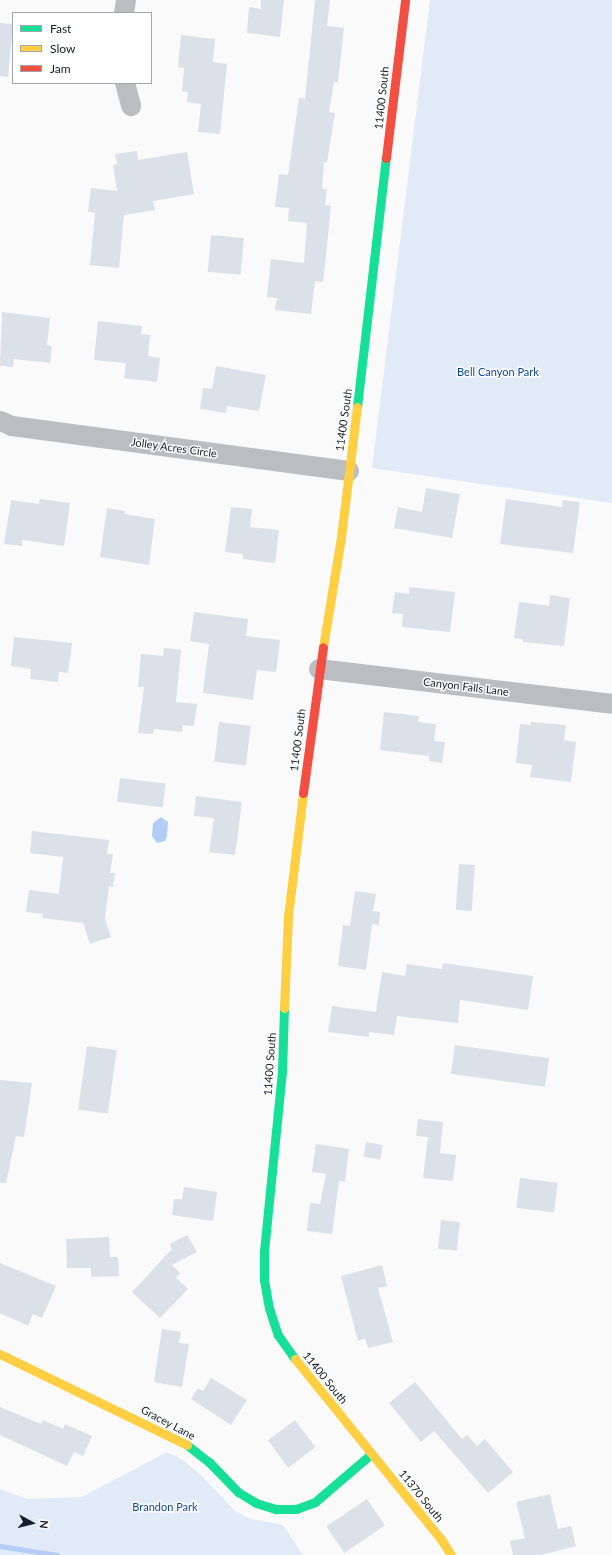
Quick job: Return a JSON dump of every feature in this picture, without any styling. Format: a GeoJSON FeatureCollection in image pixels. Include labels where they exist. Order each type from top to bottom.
{"type":"FeatureCollection","features":[{"type":"Feature","properties":{"kind":"street"},"geometry":{"type":"LineString","coordinates":[[124,12],[126,0]]}},
{"type":"Feature","properties":{"kind":"street","name":"11400 South"},"geometry":{"type":"LineString","coordinates":[[371,1454],[294,1358],[278,1335],[269,1308],[264,1280],[264,1252],[282,1070],[288,916],[319,669],[341,538],[405,0]]}},
{"type":"Feature","properties":{"kind":"street"},"geometry":{"type":"LineString","coordinates":[[125,84],[131,106]]}},
{"type":"Feature","properties":{"kind":"street","name":"Jolley Acres Circle"},"geometry":{"type":"LineString","coordinates":[[0,421],[12,426],[349,471]]}},
{"type":"Feature","properties":{"kind":"street","name":"Canyon Falls Lane"},"geometry":{"type":"LineString","coordinates":[[319,669],[612,704]]}},
{"type":"Feature","properties":{"kind":"street","name":"Gracey Lane"},"geometry":{"type":"LineString","coordinates":[[0,1354],[183,1442],[209,1462],[238,1492],[256,1503],[270,1507],[296,1509],[315,1502],[371,1454]]}},
{"type":"Feature","properties":{"kind":"street","name":"11370 South"},"geometry":{"type":"LineString","coordinates":[[371,1454],[441,1539],[451,1555]]}},
{"type":"Feature","properties":{"kind":"green space","name":"Bell Canyon Park"},"geometry":{"type":"Polygon","coordinates":[[[430,0],[612,0],[612,503],[372,468],[430,0]]]}},
{"type":"Feature","properties":{"kind":"green space","name":"Brandon Park"},"geometry":{"type":"Polygon","coordinates":[[[167,1452],[183,1460],[201,1475],[236,1512],[251,1519],[283,1525],[303,1555],[0,1555],[0,1489],[27,1499],[82,1497],[167,1452]]]}},
{"type":"Feature","properties":{"kind":"water"},"geometry":{"type":"Polygon","coordinates":[[[161,817],[168,822],[167,836],[165,841],[157,843],[152,836],[153,823],[161,817]]]}},
{"type":"Feature","properties":{"kind":"building"},"geometry":{"type":"Polygon","coordinates":[[[261,0],[284,0],[280,37],[247,33],[249,7],[261,9],[261,0]]]}},
{"type":"Feature","properties":{"kind":"building"},"geometry":{"type":"Polygon","coordinates":[[[315,0],[330,0],[327,26],[344,28],[338,82],[334,82],[329,112],[335,113],[327,163],[324,162],[322,189],[327,189],[325,205],[331,206],[323,282],[315,281],[311,314],[275,310],[277,298],[267,297],[271,259],[304,263],[307,223],[288,221],[289,208],[275,207],[279,174],[288,175],[299,98],[305,99],[315,0]]]}},
{"type":"Feature","properties":{"kind":"building"},"geometry":{"type":"Polygon","coordinates":[[[0,23],[12,24],[8,77],[0,76],[0,23]]]}},
{"type":"Feature","properties":{"kind":"building"},"geometry":{"type":"Polygon","coordinates":[[[181,35],[215,39],[213,62],[227,64],[220,134],[198,132],[201,104],[187,102],[188,92],[182,91],[184,68],[178,67],[181,35]]]}},
{"type":"Feature","properties":{"kind":"building"},"geometry":{"type":"Polygon","coordinates":[[[137,151],[138,160],[187,152],[194,194],[153,201],[155,210],[124,215],[119,268],[90,265],[95,213],[88,212],[91,188],[117,191],[113,165],[117,164],[115,154],[137,151]]]}},
{"type":"Feature","properties":{"kind":"building"},"geometry":{"type":"Polygon","coordinates":[[[211,235],[244,238],[241,275],[208,272],[211,235]]]}},
{"type":"Feature","properties":{"kind":"building"},"geometry":{"type":"Polygon","coordinates":[[[2,312],[50,318],[47,345],[52,346],[50,363],[14,359],[13,367],[0,366],[2,312]]]}},
{"type":"Feature","properties":{"kind":"building"},"geometry":{"type":"Polygon","coordinates":[[[98,321],[142,326],[141,334],[150,335],[148,356],[160,358],[157,382],[124,378],[126,363],[94,360],[98,321]]]}},
{"type":"Feature","properties":{"kind":"building"},"geometry":{"type":"Polygon","coordinates":[[[216,366],[266,375],[259,411],[227,406],[226,413],[200,409],[203,388],[212,389],[216,366]]]}},
{"type":"Feature","properties":{"kind":"building"},"geometry":{"type":"Polygon","coordinates":[[[426,488],[460,494],[452,538],[394,528],[398,507],[422,512],[426,488]]]}},
{"type":"Feature","properties":{"kind":"building"},"geometry":{"type":"Polygon","coordinates":[[[40,499],[70,503],[64,546],[22,540],[22,546],[4,544],[11,500],[39,504],[40,499]]]}},
{"type":"Feature","properties":{"kind":"building"},"geometry":{"type":"Polygon","coordinates":[[[506,499],[562,507],[563,500],[580,502],[573,553],[500,544],[506,499]]]}},
{"type":"Feature","properties":{"kind":"building"},"geometry":{"type":"Polygon","coordinates":[[[231,507],[252,509],[250,527],[279,530],[275,563],[243,559],[243,554],[225,552],[231,507]]]}},
{"type":"Feature","properties":{"kind":"building"},"geometry":{"type":"Polygon","coordinates":[[[107,508],[125,511],[125,514],[155,519],[149,565],[100,557],[107,508]]]}},
{"type":"Feature","properties":{"kind":"building"},"geometry":{"type":"Polygon","coordinates":[[[409,587],[455,592],[450,632],[402,627],[403,614],[392,613],[395,592],[409,594],[409,587]]]}},
{"type":"Feature","properties":{"kind":"building"},"geometry":{"type":"Polygon","coordinates":[[[550,595],[570,598],[564,646],[523,642],[523,639],[514,638],[519,602],[549,606],[550,595]]]}},
{"type":"Feature","properties":{"kind":"building"},"geometry":{"type":"Polygon","coordinates":[[[194,612],[248,619],[246,636],[280,640],[276,672],[257,670],[253,700],[203,693],[209,644],[190,641],[194,612]]]}},
{"type":"Feature","properties":{"kind":"building"},"geometry":{"type":"Polygon","coordinates":[[[14,637],[72,643],[68,673],[59,672],[58,682],[30,679],[31,669],[11,666],[14,637]]]}},
{"type":"Feature","properties":{"kind":"building"},"geometry":{"type":"Polygon","coordinates":[[[164,648],[181,650],[176,702],[197,704],[194,726],[183,725],[182,732],[154,729],[153,734],[138,733],[144,687],[138,687],[141,654],[163,656],[164,648]]]}},
{"type":"Feature","properties":{"kind":"building"},"geometry":{"type":"Polygon","coordinates":[[[384,712],[419,716],[418,722],[436,724],[434,741],[445,742],[442,763],[429,761],[429,756],[380,750],[384,712]]]}},
{"type":"Feature","properties":{"kind":"building"},"geometry":{"type":"Polygon","coordinates":[[[219,722],[251,726],[246,766],[214,762],[219,722]]]}},
{"type":"Feature","properties":{"kind":"building"},"geometry":{"type":"Polygon","coordinates":[[[531,722],[566,725],[564,740],[576,742],[571,782],[530,777],[532,765],[516,763],[520,724],[531,725],[531,722]]]}},
{"type":"Feature","properties":{"kind":"building"},"geometry":{"type":"Polygon","coordinates":[[[120,778],[166,784],[163,807],[117,802],[120,778]]]}},
{"type":"Feature","properties":{"kind":"building"},"geometry":{"type":"Polygon","coordinates":[[[196,796],[242,802],[235,855],[209,852],[214,818],[194,816],[196,796]]]}},
{"type":"Feature","properties":{"kind":"building"},"geometry":{"type":"Polygon","coordinates":[[[32,831],[109,840],[107,854],[113,854],[110,873],[115,873],[113,887],[109,886],[105,919],[111,937],[90,944],[83,923],[42,918],[43,914],[26,912],[29,890],[59,894],[63,857],[30,853],[32,831]]]}},
{"type":"Feature","properties":{"kind":"building"},"geometry":{"type":"Polygon","coordinates":[[[459,864],[475,865],[472,911],[456,910],[459,864]]]}},
{"type":"Feature","properties":{"kind":"building"},"geometry":{"type":"Polygon","coordinates":[[[355,891],[376,894],[373,911],[380,912],[379,925],[372,924],[366,970],[338,966],[343,925],[350,926],[355,891]]]}},
{"type":"Feature","properties":{"kind":"building"},"geometry":{"type":"Polygon","coordinates":[[[443,963],[533,976],[528,1010],[460,1000],[458,1023],[397,1016],[394,1035],[369,1032],[369,1037],[328,1032],[332,1006],[376,1012],[382,972],[405,976],[407,964],[442,969],[443,963]]]}},
{"type":"Feature","properties":{"kind":"building"},"geometry":{"type":"Polygon","coordinates":[[[455,1045],[549,1058],[545,1087],[451,1074],[455,1045]]]}},
{"type":"Feature","properties":{"kind":"building"},"geometry":{"type":"Polygon","coordinates":[[[87,1046],[117,1050],[108,1114],[78,1109],[87,1046]]]}},
{"type":"Feature","properties":{"kind":"building"},"geometry":{"type":"Polygon","coordinates":[[[0,1080],[32,1083],[24,1137],[16,1136],[6,1183],[0,1183],[0,1080]]]}},
{"type":"Feature","properties":{"kind":"building"},"geometry":{"type":"Polygon","coordinates":[[[418,1119],[443,1122],[440,1153],[456,1155],[453,1181],[423,1178],[428,1137],[416,1136],[418,1119]]]}},
{"type":"Feature","properties":{"kind":"building"},"geometry":{"type":"Polygon","coordinates":[[[366,1142],[383,1145],[380,1160],[363,1157],[366,1142]]]}},
{"type":"Feature","properties":{"kind":"building"},"geometry":{"type":"Polygon","coordinates":[[[316,1144],[349,1149],[345,1182],[339,1181],[332,1234],[307,1231],[310,1203],[320,1204],[326,1174],[312,1172],[316,1144]]]}},
{"type":"Feature","properties":{"kind":"building"},"geometry":{"type":"Polygon","coordinates":[[[520,1178],[558,1183],[554,1212],[516,1208],[520,1178]]]}},
{"type":"Feature","properties":{"kind":"building"},"geometry":{"type":"Polygon","coordinates":[[[184,1187],[217,1192],[213,1221],[172,1215],[174,1199],[182,1199],[184,1187]]]}},
{"type":"Feature","properties":{"kind":"building"},"geometry":{"type":"Polygon","coordinates":[[[441,1220],[460,1222],[457,1251],[438,1249],[441,1220]]]}},
{"type":"Feature","properties":{"kind":"building"},"geometry":{"type":"Polygon","coordinates":[[[187,1235],[197,1252],[172,1265],[180,1273],[176,1278],[188,1289],[160,1318],[132,1292],[172,1249],[170,1244],[187,1235]]]}},
{"type":"Feature","properties":{"kind":"building"},"geometry":{"type":"Polygon","coordinates":[[[109,1237],[110,1257],[118,1257],[119,1276],[91,1277],[91,1268],[67,1268],[66,1239],[109,1237]]]}},
{"type":"Feature","properties":{"kind":"building"},"geometry":{"type":"Polygon","coordinates":[[[0,1263],[56,1286],[42,1318],[33,1314],[28,1326],[0,1313],[0,1263]]]}},
{"type":"Feature","properties":{"kind":"building"},"geometry":{"type":"Polygon","coordinates":[[[382,1265],[387,1286],[378,1288],[393,1342],[368,1348],[365,1338],[358,1341],[341,1276],[382,1265]]]}},
{"type":"Feature","properties":{"kind":"building"},"geometry":{"type":"Polygon","coordinates":[[[162,1329],[181,1332],[179,1343],[189,1344],[182,1387],[154,1382],[162,1329]]]}},
{"type":"Feature","properties":{"kind":"building"},"geometry":{"type":"Polygon","coordinates":[[[211,1378],[247,1400],[231,1425],[191,1399],[198,1388],[203,1391],[211,1378]]]}},
{"type":"Feature","properties":{"kind":"building"},"geometry":{"type":"Polygon","coordinates":[[[415,1382],[462,1439],[467,1435],[477,1446],[485,1439],[513,1472],[488,1493],[434,1431],[421,1442],[389,1403],[415,1382]]]}},
{"type":"Feature","properties":{"kind":"building"},"geometry":{"type":"Polygon","coordinates":[[[0,1407],[41,1424],[43,1420],[63,1429],[65,1424],[92,1436],[83,1456],[74,1452],[67,1466],[0,1435],[0,1407]]]}},
{"type":"Feature","properties":{"kind":"building"},"geometry":{"type":"Polygon","coordinates":[[[295,1420],[315,1447],[288,1468],[268,1440],[295,1420]]]}},
{"type":"Feature","properties":{"kind":"building"},"geometry":{"type":"Polygon","coordinates":[[[550,1494],[558,1529],[571,1526],[576,1546],[541,1555],[513,1555],[510,1541],[525,1538],[516,1502],[550,1494]]]}},
{"type":"Feature","properties":{"kind":"building"},"geometry":{"type":"Polygon","coordinates":[[[367,1499],[385,1526],[344,1553],[326,1526],[367,1499]]]}},
{"type":"Feature","properties":{"kind":"waterway"},"geometry":{"type":"LineString","coordinates":[[0,1546],[57,1555]]}},
{"type":"Feature","properties":{"kind":"traffic: fast"},"geometry":{"type":"LineString","coordinates":[[357,407],[386,158]]}},
{"type":"Feature","properties":{"kind":"traffic: fast"},"geometry":{"type":"LineString","coordinates":[[284,1008],[282,1071],[264,1252],[264,1280],[269,1308],[278,1335],[295,1359]]}},
{"type":"Feature","properties":{"kind":"traffic: fast"},"geometry":{"type":"LineString","coordinates":[[187,1445],[209,1462],[238,1492],[256,1503],[276,1509],[296,1509],[315,1502],[371,1454]]}},
{"type":"Feature","properties":{"kind":"traffic: slow"},"geometry":{"type":"LineString","coordinates":[[323,647],[341,537],[357,407]]}},
{"type":"Feature","properties":{"kind":"traffic: slow"},"geometry":{"type":"LineString","coordinates":[[284,1008],[288,916],[303,793]]}},
{"type":"Feature","properties":{"kind":"traffic: slow"},"geometry":{"type":"LineString","coordinates":[[0,1354],[187,1445]]}},
{"type":"Feature","properties":{"kind":"traffic: slow"},"geometry":{"type":"LineString","coordinates":[[295,1359],[441,1539],[451,1555]]}},
{"type":"Feature","properties":{"kind":"traffic: jam"},"geometry":{"type":"LineString","coordinates":[[386,158],[405,0]]}},
{"type":"Feature","properties":{"kind":"traffic: jam"},"geometry":{"type":"LineString","coordinates":[[303,793],[323,647]]}}]}
